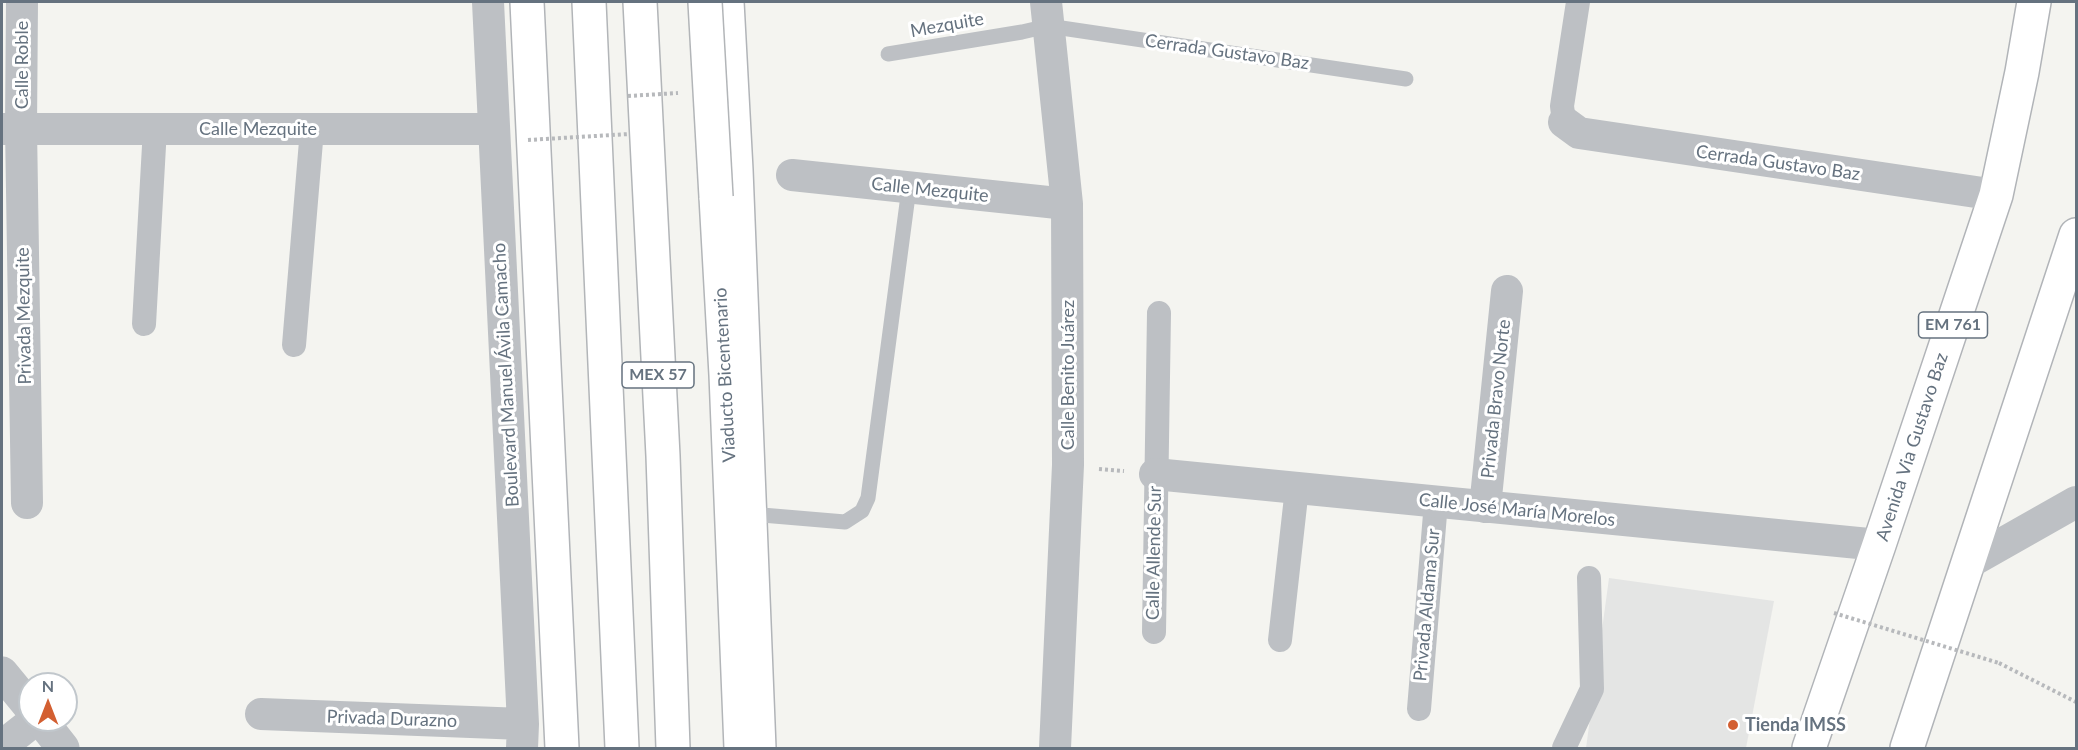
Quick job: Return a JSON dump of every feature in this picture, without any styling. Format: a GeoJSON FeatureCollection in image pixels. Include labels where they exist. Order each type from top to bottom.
{"type":"FeatureCollection","features":[{"type":"Feature","properties":{"kind":"main road","name":"Boulevard Manuel Ávila Camacho"},"geometry":{"type":"LineString","coordinates":[[527,2],[562,748]]}},
{"type":"Feature","properties":{"kind":"main road","name":"MEX 57"},"geometry":{"type":"LineString","coordinates":[[589,2],[622,748]]}},
{"type":"Feature","properties":{"kind":"main road","name":"MEX 57"},"geometry":{"type":"LineString","coordinates":[[640,2],[663,456],[673,748]]}},
{"type":"Feature","properties":{"kind":"main road","name":"Viaducto Bicentenario"},"geometry":{"type":"LineString","coordinates":[[705,2],[726,375],[741,748]]}},
{"type":"Feature","properties":{"kind":"main road"},"geometry":{"type":"LineString","coordinates":[[727,2],[759,748]]}},
{"type":"Feature","properties":{"kind":"main road","name":"Avenida Via Gustavo Baz"},"geometry":{"type":"LineString","coordinates":[[1809,748],[1840,627],[1880,545],[1996,195],[2034,2]]}},
{"type":"Feature","properties":{"kind":"main road"},"geometry":{"type":"LineString","coordinates":[[1907,748],[2076,235]]}},
{"type":"Feature","properties":{"kind":"street","name":"Calle Roble"},"geometry":{"type":"LineString","coordinates":[[11,129],[22,2]]}},
{"type":"Feature","properties":{"kind":"street","name":"Boulevard Manuel Ávila Camacho"},"geometry":{"type":"LineString","coordinates":[[488,2],[522,736]]}},
{"type":"Feature","properties":{"kind":"street"},"geometry":{"type":"LineString","coordinates":[[1564,122],[1562,106],[1578,2]]}},
{"type":"Feature","properties":{"kind":"street","name":"Calle Benito Juárez"},"geometry":{"type":"LineString","coordinates":[[1047,14],[1067,204],[1068,465],[1055,748]]}},
{"type":"Feature","properties":{"kind":"street","name":"Cerrada Gustavo Baz"},"geometry":{"type":"LineString","coordinates":[[1564,122],[1579,133],[1996,195]]}},
{"type":"Feature","properties":{"kind":"street"},"geometry":{"type":"LineString","coordinates":[[144,324],[155,128]]}},
{"type":"Feature","properties":{"kind":"street","name":"Calle Mezquite"},"geometry":{"type":"LineString","coordinates":[[11,129],[494,129]]}},
{"type":"Feature","properties":{"kind":"street","name":"Privada Mezquite"},"geometry":{"type":"LineString","coordinates":[[11,129],[27,503]]}},
{"type":"Feature","properties":{"kind":"street"},"geometry":{"type":"LineString","coordinates":[[294,345],[312,129]]}},
{"type":"Feature","properties":{"kind":"street","name":"Calle Mezquite"},"geometry":{"type":"LineString","coordinates":[[792,175],[1067,204]]}},
{"type":"Feature","properties":{"kind":"street","name":"Privada Bravo Norte"},"geometry":{"type":"LineString","coordinates":[[1485,507],[1507,291]]}},
{"type":"Feature","properties":{"kind":"street","name":"Calle Allende Sur"},"geometry":{"type":"LineString","coordinates":[[1154,632],[1159,313]]}},
{"type":"Feature","properties":{"kind":"street","name":"Calle José María Morelos"},"geometry":{"type":"LineString","coordinates":[[1155,474],[1880,545]]}},
{"type":"Feature","properties":{"kind":"street"},"geometry":{"type":"LineString","coordinates":[[1280,640],[1297,488]]}},
{"type":"Feature","properties":{"kind":"street","name":"Privada Aldama Sur"},"geometry":{"type":"LineString","coordinates":[[1419,709],[1436,502]]}},
{"type":"Feature","properties":{"kind":"street"},"geometry":{"type":"LineString","coordinates":[[1970,562],[2076,502]]}},
{"type":"Feature","properties":{"kind":"street"},"geometry":{"type":"LineString","coordinates":[[1564,748],[1592,689],[1589,578]]}},
{"type":"Feature","properties":{"kind":"street"},"geometry":{"type":"LineString","coordinates":[[2,673],[18,692]]}},
{"type":"Feature","properties":{"kind":"street","name":"Privada Durazno"},"geometry":{"type":"LineString","coordinates":[[261,714],[522,736]]}},
{"type":"Feature","properties":{"kind":"street"},"geometry":{"type":"LineString","coordinates":[[2,746],[20,732]]}},
{"type":"Feature","properties":{"kind":"street"},"geometry":{"type":"LineString","coordinates":[[50,732],[63,748]]}},
{"type":"Feature","properties":{"kind":"lane","name":"Mezquite"},"geometry":{"type":"LineString","coordinates":[[888,54],[1022,32],[1047,14]]}},
{"type":"Feature","properties":{"kind":"lane","name":"Cerrada Gustavo Baz"},"geometry":{"type":"LineString","coordinates":[[1047,14],[1406,79]]}},
{"type":"Feature","properties":{"kind":"lane"},"geometry":{"type":"LineString","coordinates":[[750,514],[845,522],[862,512],[868,498],[909,188]]}},
{"type":"Feature","properties":{"kind":"path"},"geometry":{"type":"LineString","coordinates":[[528,140],[628,134]]}},
{"type":"Feature","properties":{"kind":"path"},"geometry":{"type":"LineString","coordinates":[[1840,627],[1999,663],[2076,702]]}},
{"type":"Feature","properties":{"kind":"shaded area"},"geometry":{"type":"Polygon","coordinates":[[[1609,578],[1774,601],[1746,748],[1586,748],[1609,578]]]}},
{"type":"Feature","properties":{"kind":"place","name":"Tienda IMSS"},"geometry":{"type":"Point","coordinates":[1733,725]}}]}
